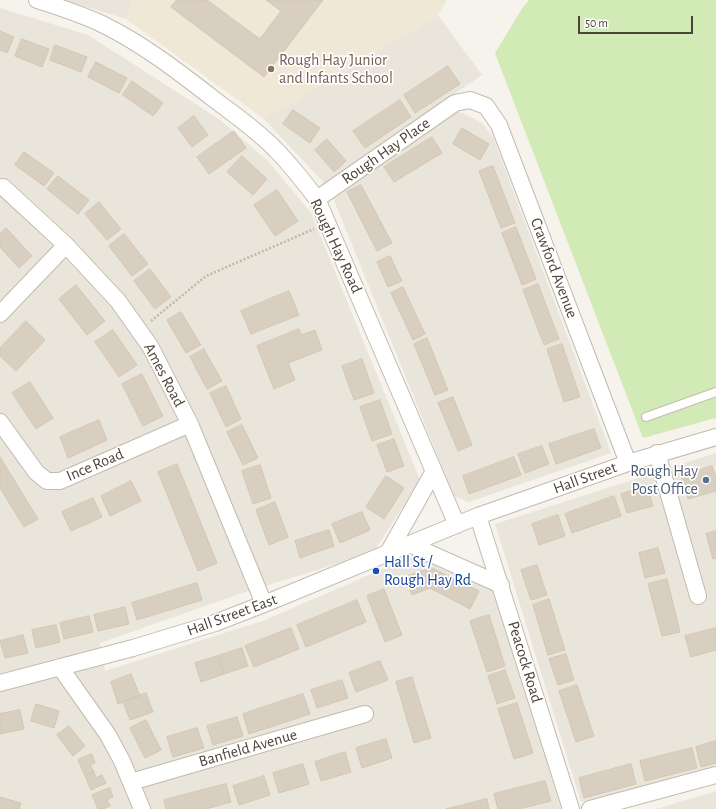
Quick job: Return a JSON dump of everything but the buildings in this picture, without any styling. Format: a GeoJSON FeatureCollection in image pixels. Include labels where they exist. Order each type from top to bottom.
{"type":"FeatureCollection","features":[{"type":"Feature","properties":{"kind":"street","name":"Rough Hay Road"},"geometry":{"type":"LineString","coordinates":[[37,0],[78,13],[130,39],[158,57],[186,77],[258,134],[289,165],[317,199],[456,524]]}},
{"type":"Feature","properties":{"kind":"street","name":"Crawford Avenue"},"geometry":{"type":"LineString","coordinates":[[455,103],[470,100],[486,106],[499,125],[628,462]]}},
{"type":"Feature","properties":{"kind":"street","name":"Rough Hay Place"},"geometry":{"type":"LineString","coordinates":[[317,199],[455,103]]}},
{"type":"Feature","properties":{"kind":"street","name":"Ames Road"},"geometry":{"type":"LineString","coordinates":[[3,187],[66,245],[118,301],[150,346],[190,424],[264,604]]}},
{"type":"Feature","properties":{"kind":"street"},"geometry":{"type":"LineString","coordinates":[[0,314],[66,245]]}},
{"type":"Feature","properties":{"kind":"street","name":"Ince Road"},"geometry":{"type":"LineString","coordinates":[[0,422],[36,472],[47,481],[60,481],[190,424]]}},
{"type":"Feature","properties":{"kind":"street","name":"Hall Street"},"geometry":{"type":"LineString","coordinates":[[456,524],[628,462],[716,437]]}},
{"type":"Feature","properties":{"kind":"street"},"geometry":{"type":"LineString","coordinates":[[657,453],[698,596]]}},
{"type":"Feature","properties":{"kind":"street"},"geometry":{"type":"LineString","coordinates":[[388,553],[434,471]]}},
{"type":"Feature","properties":{"kind":"street","name":"Peacock Road"},"geometry":{"type":"LineString","coordinates":[[478,516],[571,809]]}},
{"type":"Feature","properties":{"kind":"street","name":"Hall Street East"},"geometry":{"type":"LineString","coordinates":[[0,683],[133,648],[215,623],[456,524]]}},
{"type":"Feature","properties":{"kind":"street"},"geometry":{"type":"LineString","coordinates":[[409,544],[501,585]]}},
{"type":"Feature","properties":{"kind":"street"},"geometry":{"type":"LineString","coordinates":[[60,667],[108,735],[122,761],[142,809]]}},
{"type":"Feature","properties":{"kind":"street","name":"Banfield Avenue"},"geometry":{"type":"LineString","coordinates":[[131,782],[365,714]]}},
{"type":"Feature","properties":{"kind":"street"},"geometry":{"type":"LineString","coordinates":[[590,809],[716,775]]}},
{"type":"Feature","properties":{"kind":"lane"},"geometry":{"type":"LineString","coordinates":[[646,417],[716,392]]}},
{"type":"Feature","properties":{"kind":"path"},"geometry":{"type":"LineString","coordinates":[[140,331],[206,276],[328,223]]}},
{"type":"Feature","properties":{"kind":"shaded area"},"geometry":{"type":"Polygon","coordinates":[[[64,0],[133,0],[126,19],[64,0]]]}},
{"type":"Feature","properties":{"kind":"shaded area","name":"Rough Hay Junior and Infants School"},"geometry":{"type":"Polygon","coordinates":[[[133,0],[447,0],[438,15],[264,119],[126,19],[133,0]]]}},
{"type":"Feature","properties":{"kind":"shaded area"},"geometry":{"type":"Polygon","coordinates":[[[0,8],[88,35],[219,119],[268,161],[311,213],[420,480],[373,553],[242,593],[100,643],[105,671],[265,620],[413,556],[495,592],[561,809],[0,809],[0,8]]]}},
{"type":"Feature","properties":{"kind":"shaded area"},"geometry":{"type":"Polygon","coordinates":[[[438,15],[482,75],[325,184],[264,119],[438,15]]]}},
{"type":"Feature","properties":{"kind":"shaded area"},"geometry":{"type":"Polygon","coordinates":[[[456,111],[482,123],[493,137],[611,453],[469,502],[454,496],[333,198],[456,111]]]}},
{"type":"Feature","properties":{"kind":"shaded area"},"geometry":{"type":"Polygon","coordinates":[[[716,453],[716,768],[581,802],[495,524],[716,453]]]}},
{"type":"Feature","properties":{"kind":"shaded area"},"geometry":{"type":"Polygon","coordinates":[[[716,791],[716,809],[656,809],[716,791]]]}},
{"type":"Feature","properties":{"kind":"green space"},"geometry":{"type":"Polygon","coordinates":[[[529,0],[716,0],[716,418],[643,438],[495,53],[523,7],[529,0]]]}},
{"type":"Feature","properties":{"kind":"place","name":"Rough Hay Junior and Infants School"},"geometry":{"type":"Point","coordinates":[271,69]}},
{"type":"Feature","properties":{"kind":"place","name":"Rough Hay Post Office"},"geometry":{"type":"Point","coordinates":[706,480]}},
{"type":"Feature","properties":{"kind":"place","name":"Hall St / Rough Hay Rd"},"geometry":{"type":"Point","coordinates":[376,571]}}]}
